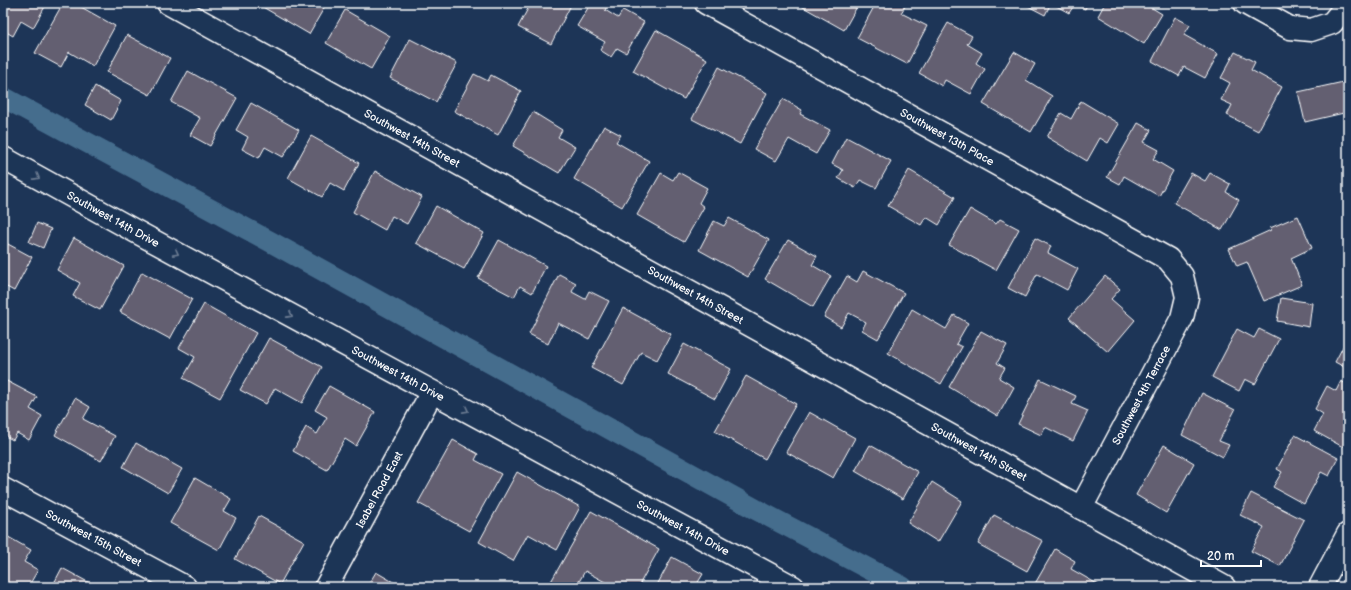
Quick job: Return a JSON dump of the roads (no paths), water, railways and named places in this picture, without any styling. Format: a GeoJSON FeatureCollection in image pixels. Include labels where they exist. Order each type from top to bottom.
{"type":"FeatureCollection","features":[{"type":"Feature","properties":{"kind":"street","name":"Southwest 14th Street"},"geometry":{"type":"LineString","coordinates":[[168,3],[1224,587]]}},
{"type":"Feature","properties":{"kind":"street","name":"Southwest 13th Place"},"geometry":{"type":"LineString","coordinates":[[706,3],[1168,259],[1183,278]]}},
{"type":"Feature","properties":{"kind":"street"},"geometry":{"type":"LineString","coordinates":[[1245,3],[1290,28],[1311,30],[1332,22],[1348,3]]}},
{"type":"Feature","properties":{"kind":"street","name":"Southwest 14th Drive"},"geometry":{"type":"LineString","coordinates":[[3,158],[793,587]]}},
{"type":"Feature","properties":{"kind":"street","name":"Southwest 9th Terrace"},"geometry":{"type":"LineString","coordinates":[[1081,508],[1182,318],[1187,297],[1183,278]]}},
{"type":"Feature","properties":{"kind":"street","name":"Isabel Road East"},"geometry":{"type":"LineString","coordinates":[[326,587],[432,392]]}},
{"type":"Feature","properties":{"kind":"street","name":"Southwest 15th Street"},"geometry":{"type":"LineString","coordinates":[[3,489],[185,587]]}},
{"type":"Feature","properties":{"kind":"street"},"geometry":{"type":"LineString","coordinates":[[1320,587],[1348,534]]}},
{"type":"Feature","properties":{"kind":"waterway"},"geometry":{"type":"LineString","coordinates":[[3,97],[271,242],[755,509],[903,587]]}}]}
